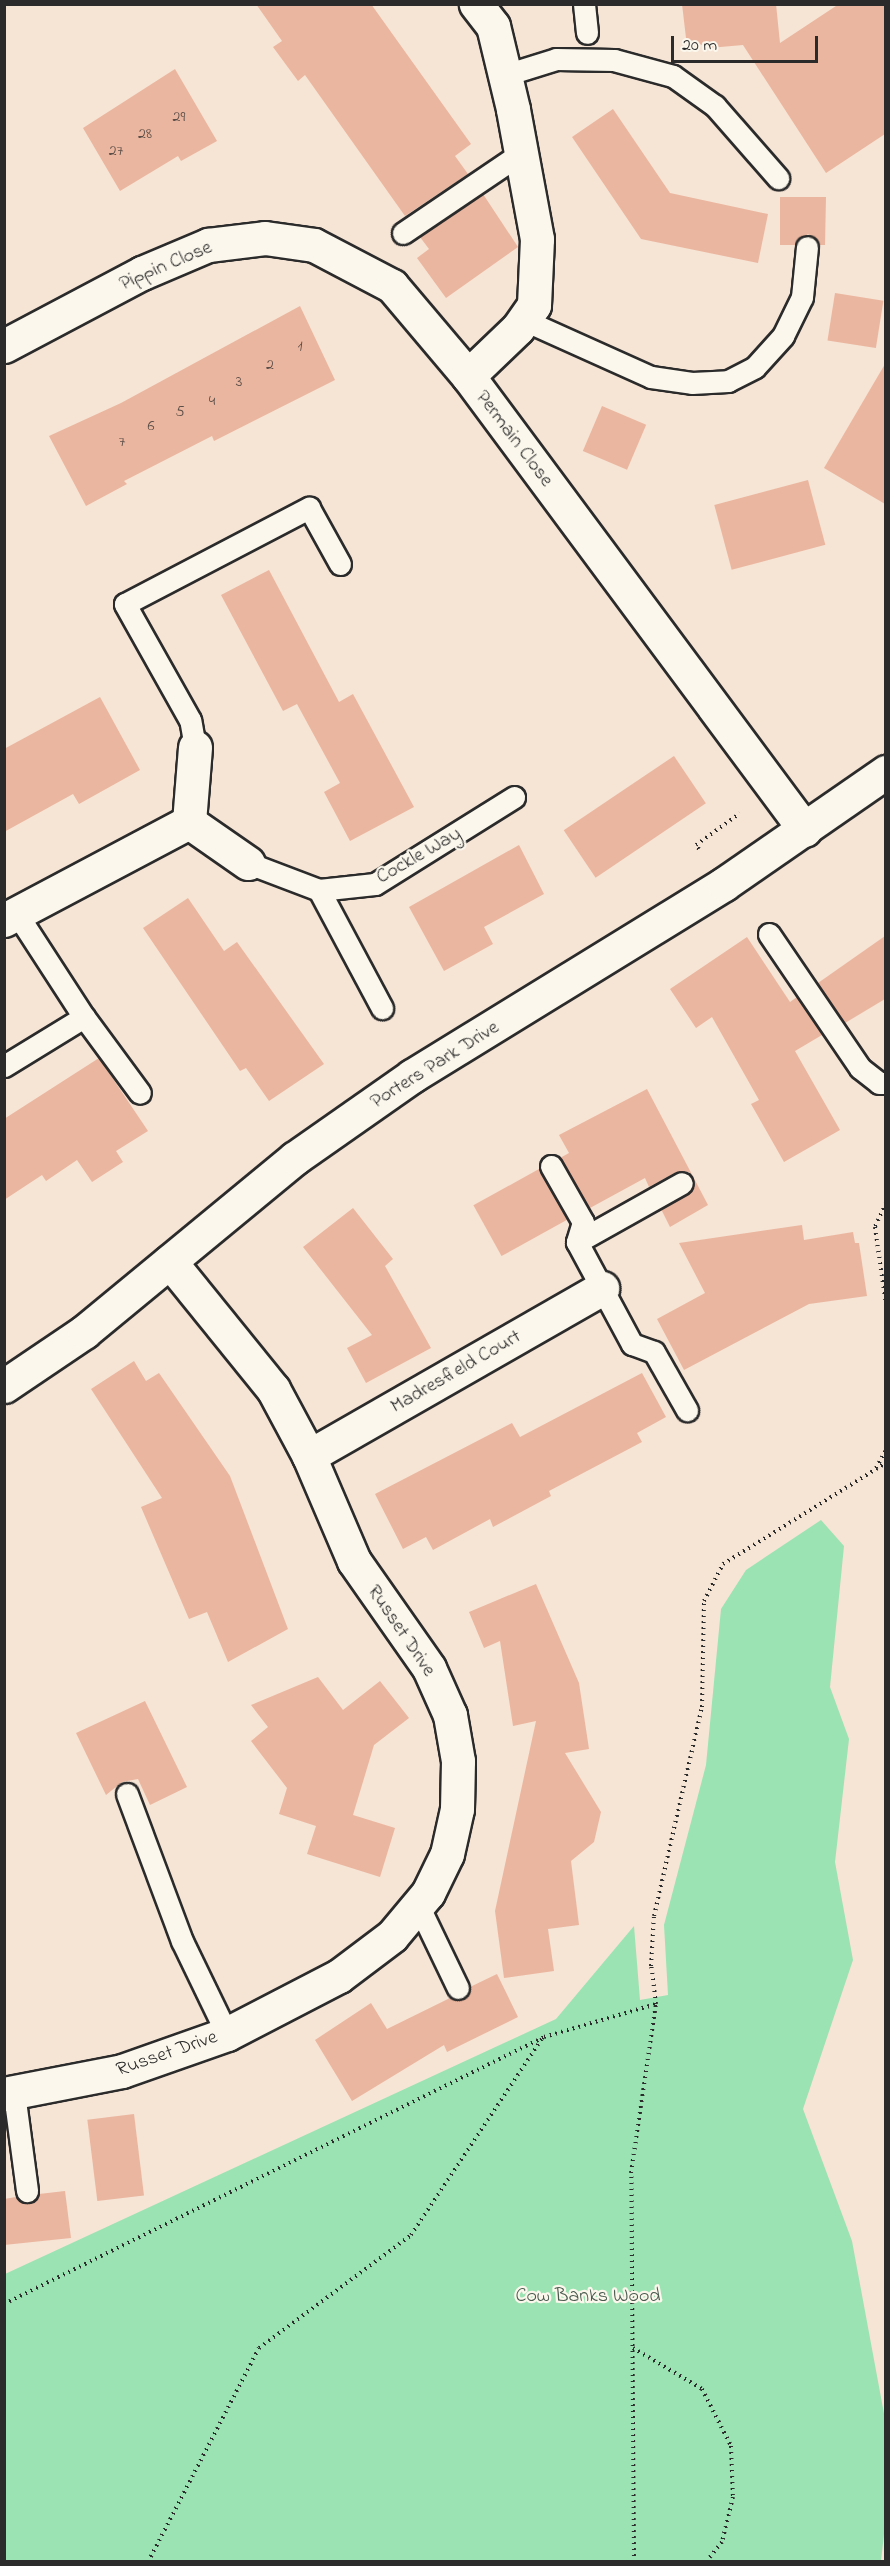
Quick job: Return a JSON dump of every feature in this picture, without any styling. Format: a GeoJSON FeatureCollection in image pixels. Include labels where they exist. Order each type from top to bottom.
{"type":"FeatureCollection","features":[{"type":"Feature","properties":{"kind":"street","name":"Permain Close"},"geometry":{"type":"LineString","coordinates":[[476,4],[493,26],[537,238],[534,305],[524,320],[468,376],[805,830]]}},
{"type":"Feature","properties":{"kind":"street","name":"Pippin Close"},"geometry":{"type":"LineString","coordinates":[[4,346],[142,273],[208,245],[266,238],[314,245],[392,286],[468,376]]}},
{"type":"Feature","properties":{"kind":"street"},"geometry":{"type":"LineString","coordinates":[[11,917],[189,822],[195,747]]}},
{"type":"Feature","properties":{"kind":"street","name":"Porters Park Drive"},"geometry":{"type":"LineString","coordinates":[[4,1386],[84,1332],[295,1158],[412,1076],[594,967],[805,830],[885,772]]}},
{"type":"Feature","properties":{"kind":"street","name":"Cockle Way"},"geometry":{"type":"LineString","coordinates":[[189,822],[248,863]]}},
{"type":"Feature","properties":{"kind":"street","name":"Russet Drive"},"geometry":{"type":"LineString","coordinates":[[9,2094],[122,2071],[227,2034],[339,1976],[392,1936],[428,1893],[447,1854],[457,1809],[458,1761],[450,1715],[429,1668],[354,1561],[309,1456],[273,1389],[170,1262]]}},
{"type":"Feature","properties":{"kind":"street","name":"Madresfield Court"},"geometry":{"type":"LineString","coordinates":[[309,1456],[602,1288]]}},
{"type":"Feature","properties":{"kind":"lane"},"geometry":{"type":"LineString","coordinates":[[584,4],[587,33]]}},
{"type":"Feature","properties":{"kind":"lane"},"geometry":{"type":"LineString","coordinates":[[505,75],[556,59],[614,60],[673,76],[715,106],[778,178]]}},
{"type":"Feature","properties":{"kind":"lane"},"geometry":{"type":"LineString","coordinates":[[403,233],[521,153]]}},
{"type":"Feature","properties":{"kind":"lane"},"geometry":{"type":"LineString","coordinates":[[524,320],[651,377],[692,383],[728,381],[755,367],[783,336],[802,297],[807,247]]}},
{"type":"Feature","properties":{"kind":"lane"},"geometry":{"type":"LineString","coordinates":[[195,747],[190,720],[125,604],[309,508],[340,564]]}},
{"type":"Feature","properties":{"kind":"lane","name":"Cockle Way"},"geometry":{"type":"LineString","coordinates":[[248,863],[319,890],[375,884],[514,797]]}},
{"type":"Feature","properties":{"kind":"lane"},"geometry":{"type":"LineString","coordinates":[[319,890],[382,1008]]}},
{"type":"Feature","properties":{"kind":"lane"},"geometry":{"type":"LineString","coordinates":[[11,917],[140,1093]]}},
{"type":"Feature","properties":{"kind":"lane"},"geometry":{"type":"LineString","coordinates":[[769,934],[860,1068],[885,1083]]}},
{"type":"Feature","properties":{"kind":"lane"},"geometry":{"type":"LineString","coordinates":[[4,1065],[84,1017]]}},
{"type":"Feature","properties":{"kind":"lane"},"geometry":{"type":"LineString","coordinates":[[551,1166],[583,1222],[577,1242],[632,1344],[654,1352],[687,1410]]}},
{"type":"Feature","properties":{"kind":"lane"},"geometry":{"type":"LineString","coordinates":[[577,1242],[682,1183]]}},
{"type":"Feature","properties":{"kind":"lane"},"geometry":{"type":"LineString","coordinates":[[127,1794],[182,1941],[227,2034]]}},
{"type":"Feature","properties":{"kind":"lane"},"geometry":{"type":"LineString","coordinates":[[417,1905],[458,1988]]}},
{"type":"Feature","properties":{"kind":"lane"},"geometry":{"type":"LineString","coordinates":[[9,2094],[27,2191]]}},
{"type":"Feature","properties":{"kind":"path"},"geometry":{"type":"LineString","coordinates":[[885,1203],[875,1227],[885,1305]]}},
{"type":"Feature","properties":{"kind":"path"},"geometry":{"type":"LineString","coordinates":[[876,1468],[885,1450]]}},
{"type":"Feature","properties":{"kind":"path"},"geometry":{"type":"LineString","coordinates":[[633,2562],[631,2173],[656,2004],[651,1966],[654,1916],[702,1707],[704,1601],[723,1564],[885,1463]]}},
{"type":"Feature","properties":{"kind":"path"},"geometry":{"type":"LineString","coordinates":[[4,2304],[544,2037],[656,2004]]}},
{"type":"Feature","properties":{"kind":"path"},"geometry":{"type":"LineString","coordinates":[[148,2562],[259,2348],[411,2235],[544,2037]]}},
{"type":"Feature","properties":{"kind":"path"},"geometry":{"type":"LineString","coordinates":[[633,2348],[702,2389],[731,2446],[733,2497],[723,2542],[706,2562]]}},
{"type":"Feature","properties":{"kind":"green space","name":"Cow Banks Wood"},"geometry":{"type":"Polygon","coordinates":[[[821,1520],[844,1546],[830,1687],[849,1739],[835,1862],[853,1960],[803,2109],[852,2241],[885,2419],[886,2517],[881,2561],[5,2561],[5,2274],[556,2019],[634,1926],[640,2000],[668,1995],[664,1925],[706,1765],[721,1609],[746,1570],[821,1520]]]}},
{"type":"Feature","properties":{"kind":"building"},"geometry":{"type":"Polygon","coordinates":[[[256,4],[371,4],[471,144],[455,156],[468,174],[405,216],[305,75],[298,81],[273,47],[282,41],[256,4]]]}},
{"type":"Feature","properties":{"kind":"building"},"geometry":{"type":"Polygon","coordinates":[[[682,4],[776,4],[780,43],[839,4],[885,4],[885,134],[826,173],[743,45],[709,48],[686,38],[682,4]]]}},
{"type":"Feature","properties":{"kind":"building"},"geometry":{"type":"Polygon","coordinates":[[[175,69],[217,141],[181,161],[178,156],[120,191],[83,128],[175,69]]]}},
{"type":"Feature","properties":{"kind":"building"},"geometry":{"type":"Polygon","coordinates":[[[613,109],[670,193],[768,214],[758,263],[641,239],[572,137],[613,109]]]}},
{"type":"Feature","properties":{"kind":"building"},"geometry":{"type":"Polygon","coordinates":[[[483,194],[518,247],[446,298],[417,258],[429,249],[420,237],[483,194]]]}},
{"type":"Feature","properties":{"kind":"building"},"geometry":{"type":"Polygon","coordinates":[[[780,197],[826,197],[825,245],[819,245],[808,234],[795,245],[780,245],[780,197]]]}},
{"type":"Feature","properties":{"kind":"building"},"geometry":{"type":"Polygon","coordinates":[[[835,293],[883,301],[876,348],[827,340],[835,293]]]}},
{"type":"Feature","properties":{"kind":"building"},"geometry":{"type":"Polygon","coordinates":[[[300,306],[335,380],[214,441],[212,436],[124,481],[127,484],[86,506],[49,436],[121,403],[300,306]]]}},
{"type":"Feature","properties":{"kind":"building"},"geometry":{"type":"Polygon","coordinates":[[[885,364],[885,504],[824,468],[885,364]]]}},
{"type":"Feature","properties":{"kind":"building"},"geometry":{"type":"Polygon","coordinates":[[[602,406],[646,425],[627,470],[583,451],[602,406]]]}},
{"type":"Feature","properties":{"kind":"building"},"geometry":{"type":"Polygon","coordinates":[[[808,480],[825,545],[732,570],[714,505],[808,480]]]}},
{"type":"Feature","properties":{"kind":"building"},"geometry":{"type":"Polygon","coordinates":[[[269,570],[339,702],[353,694],[414,807],[350,841],[324,792],[340,783],[297,704],[283,711],[221,595],[269,570]]]}},
{"type":"Feature","properties":{"kind":"building"},"geometry":{"type":"Polygon","coordinates":[[[100,697],[140,770],[79,804],[73,794],[4,832],[4,749],[100,697]]]}},
{"type":"Feature","properties":{"kind":"building"},"geometry":{"type":"Polygon","coordinates":[[[674,756],[706,803],[596,878],[564,830],[674,756]]]}},
{"type":"Feature","properties":{"kind":"building"},"geometry":{"type":"Polygon","coordinates":[[[519,845],[544,894],[484,927],[493,944],[444,971],[409,907],[519,845]]]}},
{"type":"Feature","properties":{"kind":"building"},"geometry":{"type":"Polygon","coordinates":[[[188,898],[224,951],[237,942],[324,1064],[269,1101],[246,1068],[240,1071],[143,928],[188,898]]]}},
{"type":"Feature","properties":{"kind":"building"},"geometry":{"type":"Polygon","coordinates":[[[885,936],[885,999],[845,1023],[818,983],[885,936]]]}},
{"type":"Feature","properties":{"kind":"building"},"geometry":{"type":"Polygon","coordinates":[[[747,937],[790,1002],[797,997],[822,1035],[795,1051],[840,1130],[784,1162],[751,1104],[759,1100],[712,1017],[696,1028],[670,989],[747,937]]]}},
{"type":"Feature","properties":{"kind":"building"},"geometry":{"type":"Polygon","coordinates":[[[99,1058],[148,1131],[116,1151],[123,1162],[92,1182],[77,1160],[46,1181],[42,1175],[4,1200],[4,1119],[99,1058]]]}},
{"type":"Feature","properties":{"kind":"building"},"geometry":{"type":"Polygon","coordinates":[[[647,1089],[708,1205],[670,1227],[661,1209],[693,1190],[695,1183],[689,1172],[676,1172],[649,1187],[645,1178],[590,1208],[560,1158],[569,1153],[559,1135],[647,1089]]]}},
{"type":"Feature","properties":{"kind":"building"},"geometry":{"type":"Polygon","coordinates":[[[539,1169],[567,1220],[502,1256],[473,1205],[539,1169]]]}},
{"type":"Feature","properties":{"kind":"building"},"geometry":{"type":"Polygon","coordinates":[[[353,1208],[393,1259],[385,1266],[431,1348],[366,1383],[347,1348],[372,1335],[303,1247],[353,1208]]]}},
{"type":"Feature","properties":{"kind":"building"},"geometry":{"type":"Polygon","coordinates":[[[802,1225],[804,1240],[853,1232],[855,1243],[859,1243],[867,1296],[809,1304],[684,1370],[657,1319],[705,1293],[679,1243],[802,1225]]]}},
{"type":"Feature","properties":{"kind":"building"},"geometry":{"type":"Polygon","coordinates":[[[134,1361],[146,1381],[159,1373],[230,1476],[288,1629],[228,1662],[207,1612],[189,1619],[141,1507],[162,1498],[91,1389],[134,1361]]]}},
{"type":"Feature","properties":{"kind":"building"},"geometry":{"type":"Polygon","coordinates":[[[642,1373],[666,1417],[637,1433],[642,1442],[549,1491],[551,1496],[493,1527],[490,1519],[433,1550],[426,1537],[403,1549],[375,1494],[512,1423],[520,1437],[642,1373]]]}},
{"type":"Feature","properties":{"kind":"building"},"geometry":{"type":"Polygon","coordinates":[[[536,1584],[579,1683],[589,1749],[565,1753],[601,1812],[594,1842],[571,1861],[579,1925],[548,1929],[554,1971],[504,1978],[495,1911],[536,1721],[513,1726],[500,1641],[484,1648],[469,1612],[536,1584]]]}},
{"type":"Feature","properties":{"kind":"building"},"geometry":{"type":"Polygon","coordinates":[[[318,1677],[343,1710],[380,1681],[409,1718],[374,1745],[353,1815],[395,1828],[380,1877],[307,1854],[316,1826],[279,1814],[287,1788],[251,1741],[268,1727],[251,1705],[318,1677]]]}},
{"type":"Feature","properties":{"kind":"building"},"geometry":{"type":"Polygon","coordinates":[[[145,1701],[187,1787],[150,1805],[138,1779],[122,1782],[106,1795],[76,1733],[145,1701]]]}},
{"type":"Feature","properties":{"kind":"building"},"geometry":{"type":"Polygon","coordinates":[[[497,1974],[518,2017],[447,2052],[444,2045],[352,2101],[315,2040],[371,2003],[387,2029],[450,1998],[464,1999],[470,1987],[497,1974]]]}},
{"type":"Feature","properties":{"kind":"building"},"geometry":{"type":"Polygon","coordinates":[[[134,2114],[144,2195],[97,2201],[87,2120],[134,2114]]]}},
{"type":"Feature","properties":{"kind":"building"},"geometry":{"type":"Polygon","coordinates":[[[65,2191],[71,2238],[4,2245],[4,2199],[16,2197],[29,2203],[39,2194],[65,2191]]]}}]}
